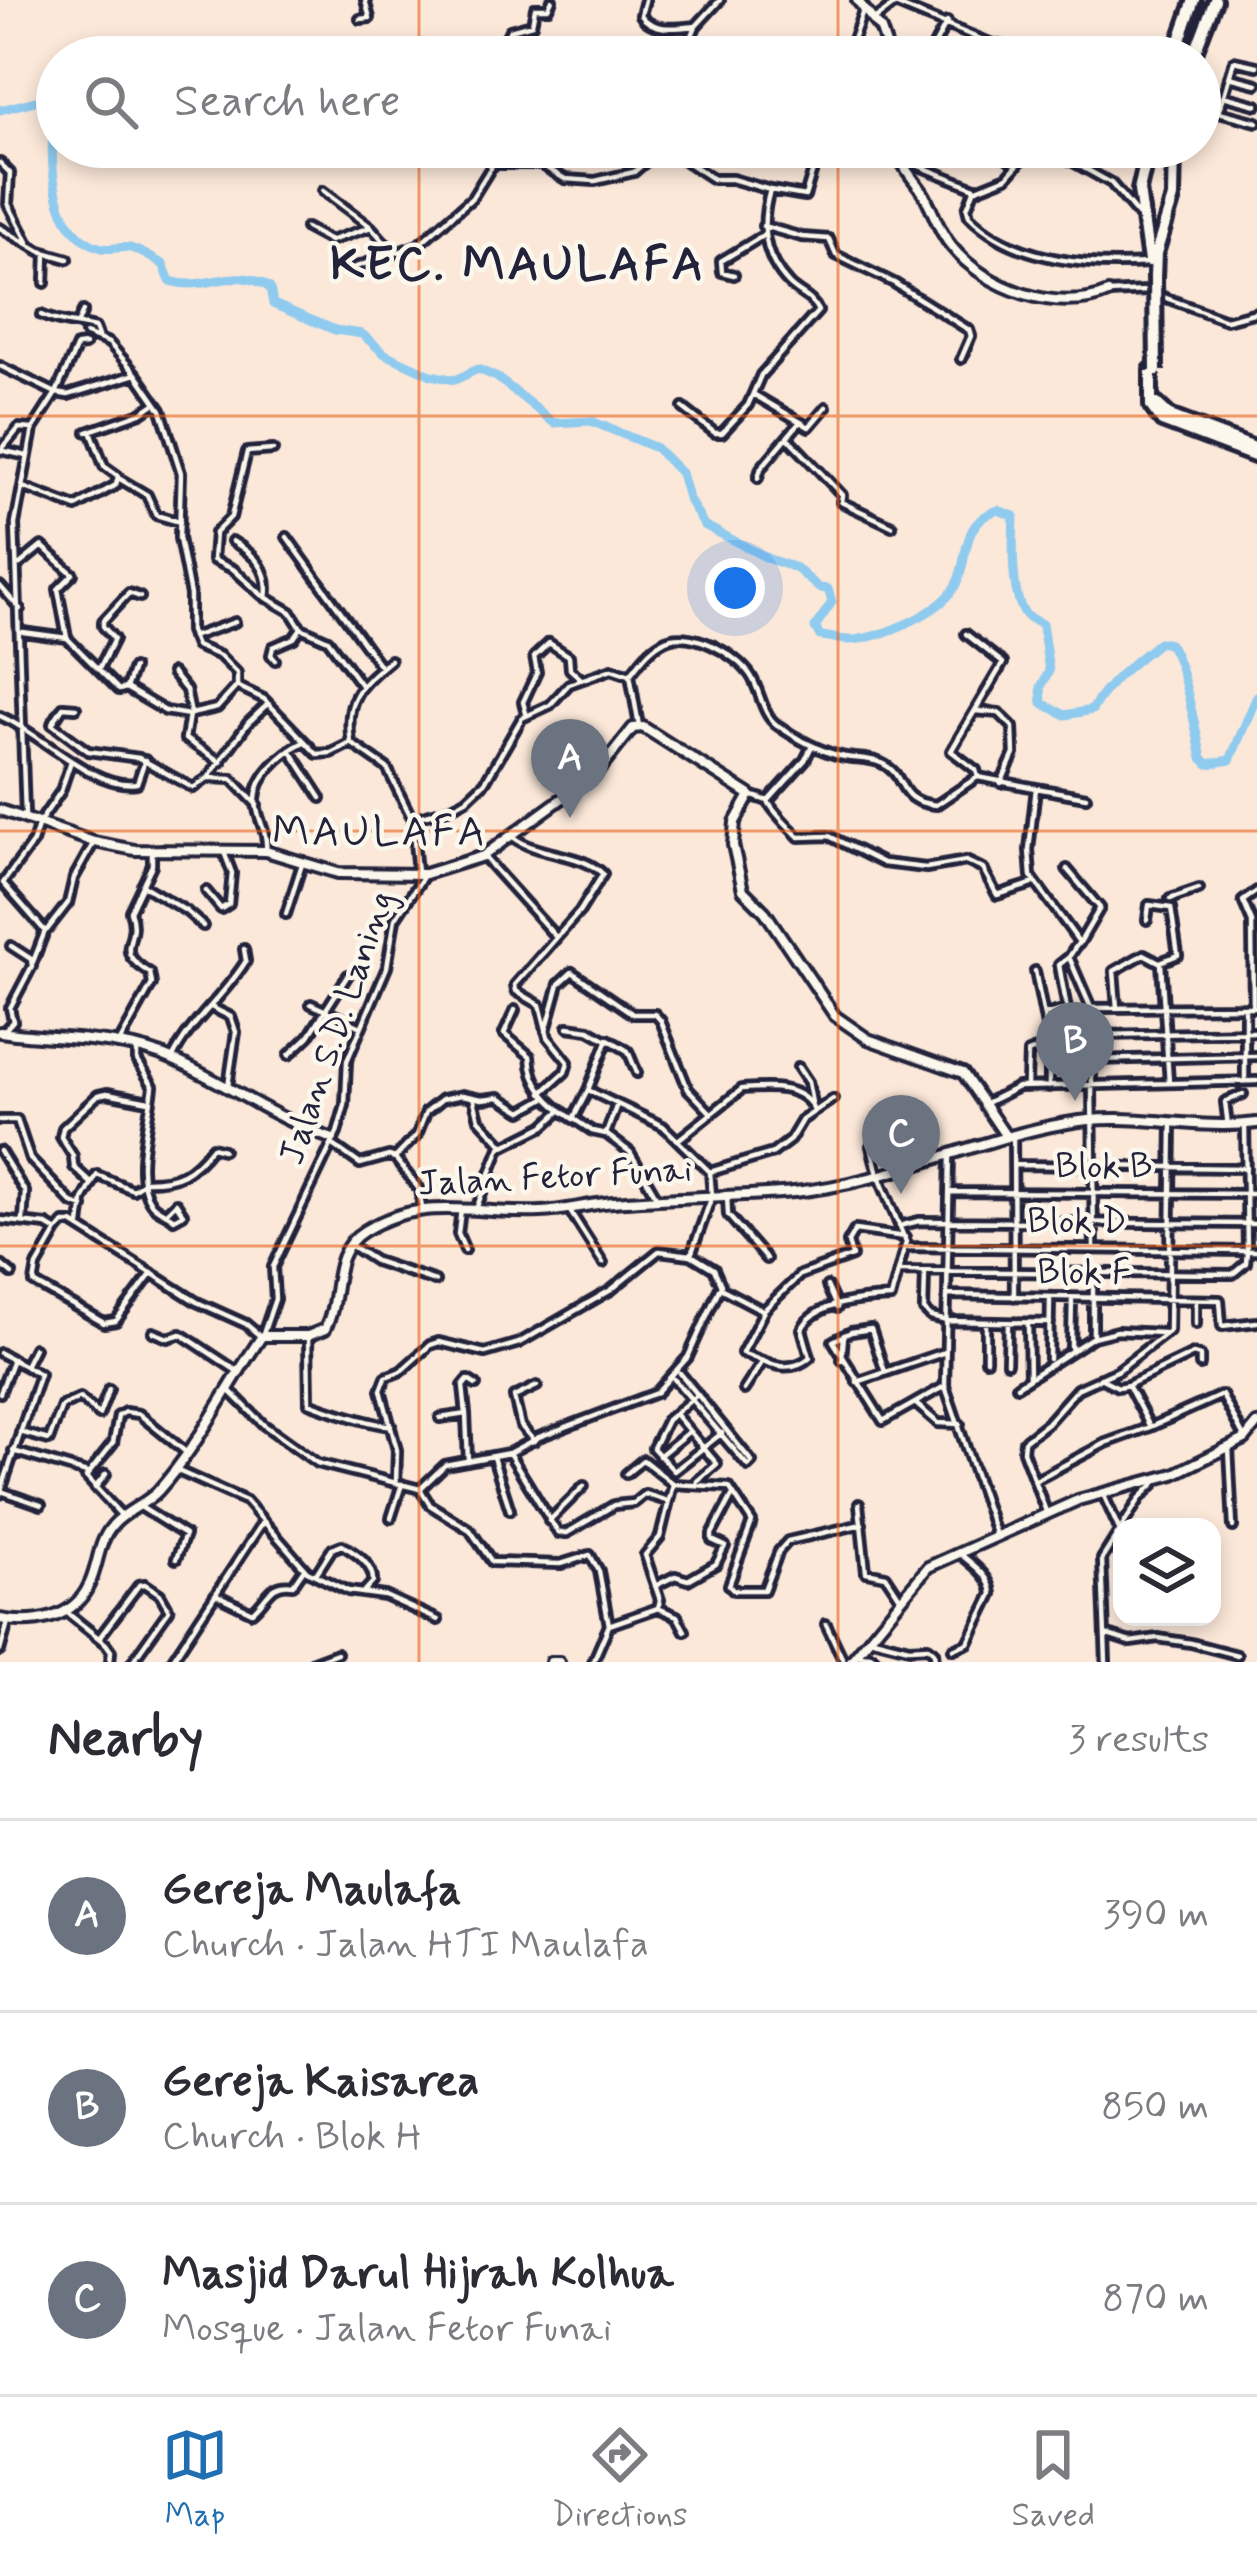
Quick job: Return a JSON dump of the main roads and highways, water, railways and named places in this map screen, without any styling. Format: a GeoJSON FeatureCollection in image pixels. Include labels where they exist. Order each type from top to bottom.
{"type":"FeatureCollection","features":[{"type":"Feature","properties":{"kind":"highway"},"geometry":{"type":"LineString","coordinates":[[1181,36],[1194,0]]}},
{"type":"Feature","properties":{"kind":"highway"},"geometry":{"type":"LineString","coordinates":[[1201,36],[1215,0]]}},
{"type":"Feature","properties":{"kind":"highway"},"geometry":{"type":"LineString","coordinates":[[1144,168],[1139,190],[1152,277],[1157,402],[1163,412],[1257,453]]}},
{"type":"Feature","properties":{"kind":"highway"},"geometry":{"type":"LineString","coordinates":[[1152,277],[1173,198],[1174,168]]}},
{"type":"Feature","properties":{"kind":"waterway"},"geometry":{"type":"LineString","coordinates":[[0,110],[36,101]]}},
{"type":"Feature","properties":{"kind":"waterway"},"geometry":{"type":"LineString","coordinates":[[53,168],[61,208],[84,239],[102,248],[143,253],[163,264],[170,281],[257,281],[270,288],[273,304],[335,330],[362,334],[385,354],[431,375],[455,380],[478,369],[498,378],[554,423],[591,421],[656,448],[681,473],[688,498],[704,525],[796,568],[819,588],[828,589],[832,602],[815,627],[820,636],[848,640],[873,636],[942,602],[957,583],[976,525],[998,510],[1014,516],[1014,567],[1021,607],[1042,624],[1049,671],[1041,687],[1042,703],[1065,715],[1092,710],[1131,665],[1159,642],[1169,644],[1184,680],[1202,758],[1208,764],[1230,760],[1257,696]]}},
{"type":"Feature","properties":{"kind":"place","name":"Gereja Maulafa"},"geometry":{"type":"Point","coordinates":[570,818]}},
{"type":"Feature","properties":{"kind":"place","name":"Gereja Kaisarea"},"geometry":{"type":"Point","coordinates":[1075,1101]}},
{"type":"Feature","properties":{"kind":"place","name":"Masjid Darul Hijrah Kolhua"},"geometry":{"type":"Point","coordinates":[901,1194]}},
{"type":"Feature","properties":{"kind":"district","name":"KEC. MAULAFA"},"geometry":{"type":"Point","coordinates":[518,265]}},
{"type":"Feature","properties":{"kind":"district","name":"MAULAFA"},"geometry":{"type":"Point","coordinates":[380,833]}}]}
